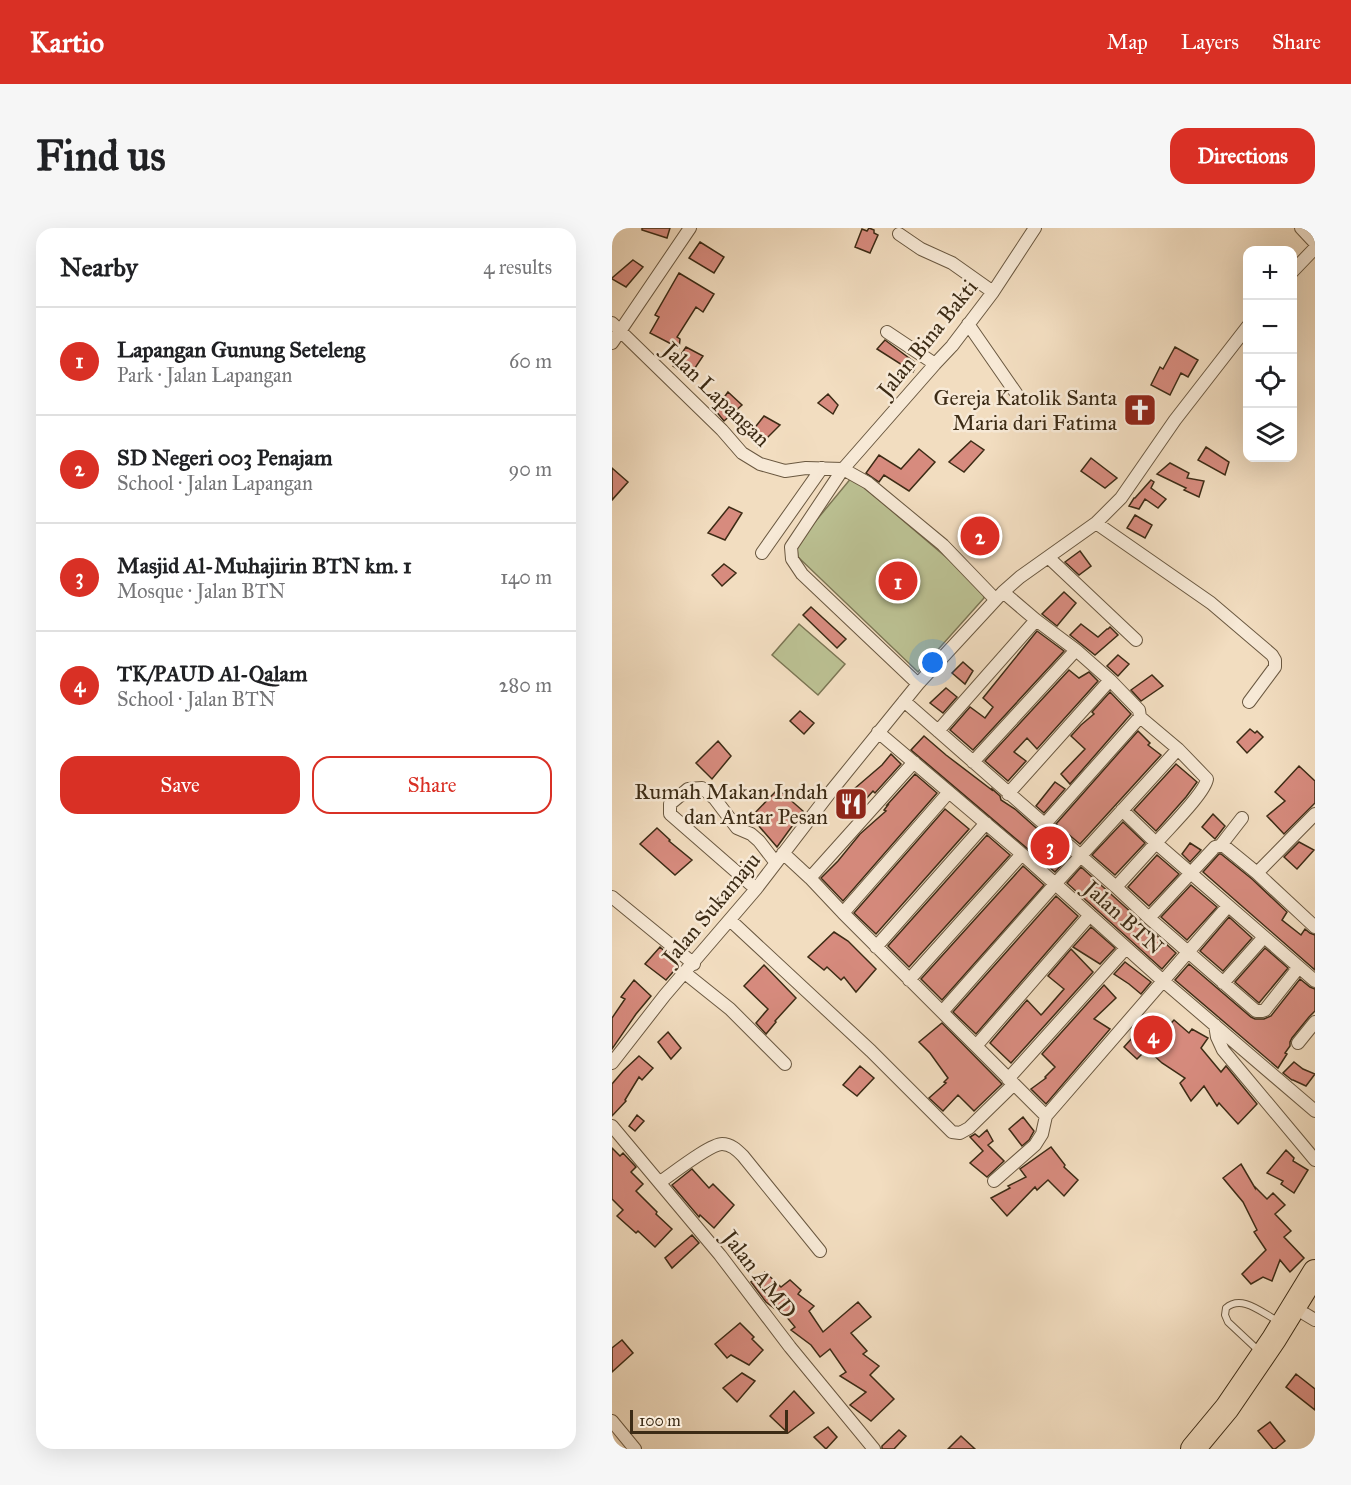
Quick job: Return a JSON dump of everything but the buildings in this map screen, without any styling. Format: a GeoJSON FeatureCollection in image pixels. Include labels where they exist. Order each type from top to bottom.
{"type":"FeatureCollection","features":[{"type":"Feature","properties":{"kind":"highway"},"geometry":{"type":"LineString","coordinates":[[1193,1449],[1266,1357],[1315,1272]]}},
{"type":"Feature","properties":{"kind":"highway"},"geometry":{"type":"LineString","coordinates":[[1213,1449],[1312,1311]]}},
{"type":"Feature","properties":{"kind":"street"},"geometry":{"type":"LineString","coordinates":[[612,343],[616,327],[690,228]]}},
{"type":"Feature","properties":{"kind":"street","name":"Jalan Bina Bakti"},"geometry":{"type":"LineString","coordinates":[[918,684],[802,574],[792,559],[791,547],[843,469],[952,346],[993,292],[1035,228]]}},
{"type":"Feature","properties":{"kind":"street"},"geometry":{"type":"LineString","coordinates":[[1301,228],[1315,243]]}},
{"type":"Feature","properties":{"kind":"street"},"geometry":{"type":"LineString","coordinates":[[899,234],[921,249],[951,263],[993,292]]}},
{"type":"Feature","properties":{"kind":"street"},"geometry":{"type":"LineString","coordinates":[[1297,268],[1315,248]]}},
{"type":"Feature","properties":{"kind":"street"},"geometry":{"type":"LineString","coordinates":[[968,324],[1018,396]]}},
{"type":"Feature","properties":{"kind":"street","name":"Jalan Lapangan"},"geometry":{"type":"LineString","coordinates":[[616,327],[722,430],[742,453],[760,465],[785,471],[806,468],[843,469],[868,483],[999,595],[1076,650],[1110,680],[1139,710],[1140,717],[1178,749],[1203,774],[1207,782],[1156,843]]}},
{"type":"Feature","properties":{"kind":"street"},"geometry":{"type":"LineString","coordinates":[[887,332],[935,364]]}},
{"type":"Feature","properties":{"kind":"street","name":"Jalan Sukamaju"},"geometry":{"type":"LineString","coordinates":[[612,1064],[756,889],[832,789],[918,684],[999,595],[1020,577],[1096,523],[1121,498],[1174,420],[1243,332]]}},
{"type":"Feature","properties":{"kind":"street"},"geometry":{"type":"LineString","coordinates":[[762,553],[822,468]]}},
{"type":"Feature","properties":{"kind":"street"},"geometry":{"type":"LineString","coordinates":[[1096,523],[1211,603],[1272,655],[1275,667],[1249,702]]}},
{"type":"Feature","properties":{"kind":"street"},"geometry":{"type":"LineString","coordinates":[[1048,557],[1136,640]]}},
{"type":"Feature","properties":{"kind":"street"},"geometry":{"type":"LineString","coordinates":[[938,731],[1036,620]]}},
{"type":"Feature","properties":{"kind":"street"},"geometry":{"type":"LineString","coordinates":[[973,762],[1076,650]]}},
{"type":"Feature","properties":{"kind":"street"},"geometry":{"type":"LineString","coordinates":[[1008,794],[1110,680]]}},
{"type":"Feature","properties":{"kind":"street"},"geometry":{"type":"LineString","coordinates":[[904,701],[1256,1011],[1262,1011],[1299,967]]}},
{"type":"Feature","properties":{"kind":"street"},"geometry":{"type":"LineString","coordinates":[[1044,825],[1140,717]]}},
{"type":"Feature","properties":{"kind":"street","name":"Jalan BTN"},"geometry":{"type":"LineString","coordinates":[[878,732],[1022,854],[1162,980],[1315,1111]]}},
{"type":"Feature","properties":{"kind":"street"},"geometry":{"type":"LineString","coordinates":[[942,1012],[1178,749]]}},
{"type":"Feature","properties":{"kind":"street"},"geometry":{"type":"LineString","coordinates":[[810,878],[914,762]]}},
{"type":"Feature","properties":{"kind":"street"},"geometry":{"type":"LineString","coordinates":[[756,889],[670,814],[670,804],[688,789],[702,789],[716,799],[737,828],[751,834],[780,858],[810,878],[1046,1116]]}},
{"type":"Feature","properties":{"kind":"street"},"geometry":{"type":"LineString","coordinates":[[843,913],[948,792]]}},
{"type":"Feature","properties":{"kind":"street"},"geometry":{"type":"LineString","coordinates":[[1122,810],[1156,843],[1315,981]]}},
{"type":"Feature","properties":{"kind":"street"},"geometry":{"type":"LineString","coordinates":[[1257,873],[1315,814]]}},
{"type":"Feature","properties":{"kind":"street"},"geometry":{"type":"LineString","coordinates":[[1149,918],[1215,847],[1221,845],[1242,818]]}},
{"type":"Feature","properties":{"kind":"street"},"geometry":{"type":"LineString","coordinates":[[876,946],[986,823]]}},
{"type":"Feature","properties":{"kind":"street"},"geometry":{"type":"LineString","coordinates":[[1116,887],[1156,843]]}},
{"type":"Feature","properties":{"kind":"street"},"geometry":{"type":"LineString","coordinates":[[1221,845],[1257,873],[1315,927]]}},
{"type":"Feature","properties":{"kind":"street"},"geometry":{"type":"LineString","coordinates":[[909,980],[1022,854]]}},
{"type":"Feature","properties":{"kind":"street"},"geometry":{"type":"LineString","coordinates":[[612,897],[689,968],[785,1064]]}},
{"type":"Feature","properties":{"kind":"street"},"geometry":{"type":"LineString","coordinates":[[994,1181],[1035,1145],[1042,1134],[1046,1116],[1228,906]]}},
{"type":"Feature","properties":{"kind":"street"},"geometry":{"type":"LineString","coordinates":[[976,1046],[1090,915]]}},
{"type":"Feature","properties":{"kind":"street"},"geometry":{"type":"LineString","coordinates":[[730,920],[871,1051],[952,1132],[960,1133],[969,1128],[1011,1082],[1126,948]]}},
{"type":"Feature","properties":{"kind":"street"},"geometry":{"type":"LineString","coordinates":[[1223,983],[1264,938]]}},
{"type":"Feature","properties":{"kind":"street"},"geometry":{"type":"LineString","coordinates":[[1298,1043],[1315,1022]]}},
{"type":"Feature","properties":{"kind":"street"},"geometry":{"type":"LineString","coordinates":[[1215,1025],[1223,1050],[1315,1160]]}},
{"type":"Feature","properties":{"kind":"street","name":"Jalan AMD"},"geometry":{"type":"LineString","coordinates":[[612,1126],[720,1255],[790,1347],[874,1449]]}},
{"type":"Feature","properties":{"kind":"street"},"geometry":{"type":"LineString","coordinates":[[660,1182],[713,1146],[730,1145],[743,1156],[820,1251]]}},
{"type":"Feature","properties":{"kind":"street"},"geometry":{"type":"LineString","coordinates":[[614,1430],[635,1449]]}},
{"type":"Feature","properties":{"kind":"lane"},"geometry":{"type":"LineString","coordinates":[[1266,1357],[1228,1322],[1226,1308],[1232,1303],[1242,1302],[1283,1324]]}},
{"type":"Feature","properties":{"kind":"green space"},"geometry":{"type":"Polygon","coordinates":[[[852,477],[960,569],[983,593],[984,598],[918,672],[798,557],[797,549],[800,540],[852,477]]]}},
{"type":"Feature","properties":{"kind":"green space"},"geometry":{"type":"Polygon","coordinates":[[[799,624],[845,664],[818,695],[772,655],[799,624]]]}},
{"type":"Feature","properties":{"kind":"place","name":"Gereja Katolik Santa Maria dari Fatima"},"geometry":{"type":"Point","coordinates":[1140,410]}},
{"type":"Feature","properties":{"kind":"place","name":"SD Negeri 003 Penajam"},"geometry":{"type":"Point","coordinates":[980,536]}},
{"type":"Feature","properties":{"kind":"place","name":"Lapangan Gunung Seteleng"},"geometry":{"type":"Point","coordinates":[898,581]}},
{"type":"Feature","properties":{"kind":"place","name":"Rumah Makan Indah dan Antar Pesan"},"geometry":{"type":"Point","coordinates":[851,804]}},
{"type":"Feature","properties":{"kind":"place","name":"Masjid Al-Muhajirin BTN km. 1"},"geometry":{"type":"Point","coordinates":[1050,846]}},
{"type":"Feature","properties":{"kind":"place","name":"TK/PAUD Al-Qalam"},"geometry":{"type":"Point","coordinates":[1153,1035]}}]}
